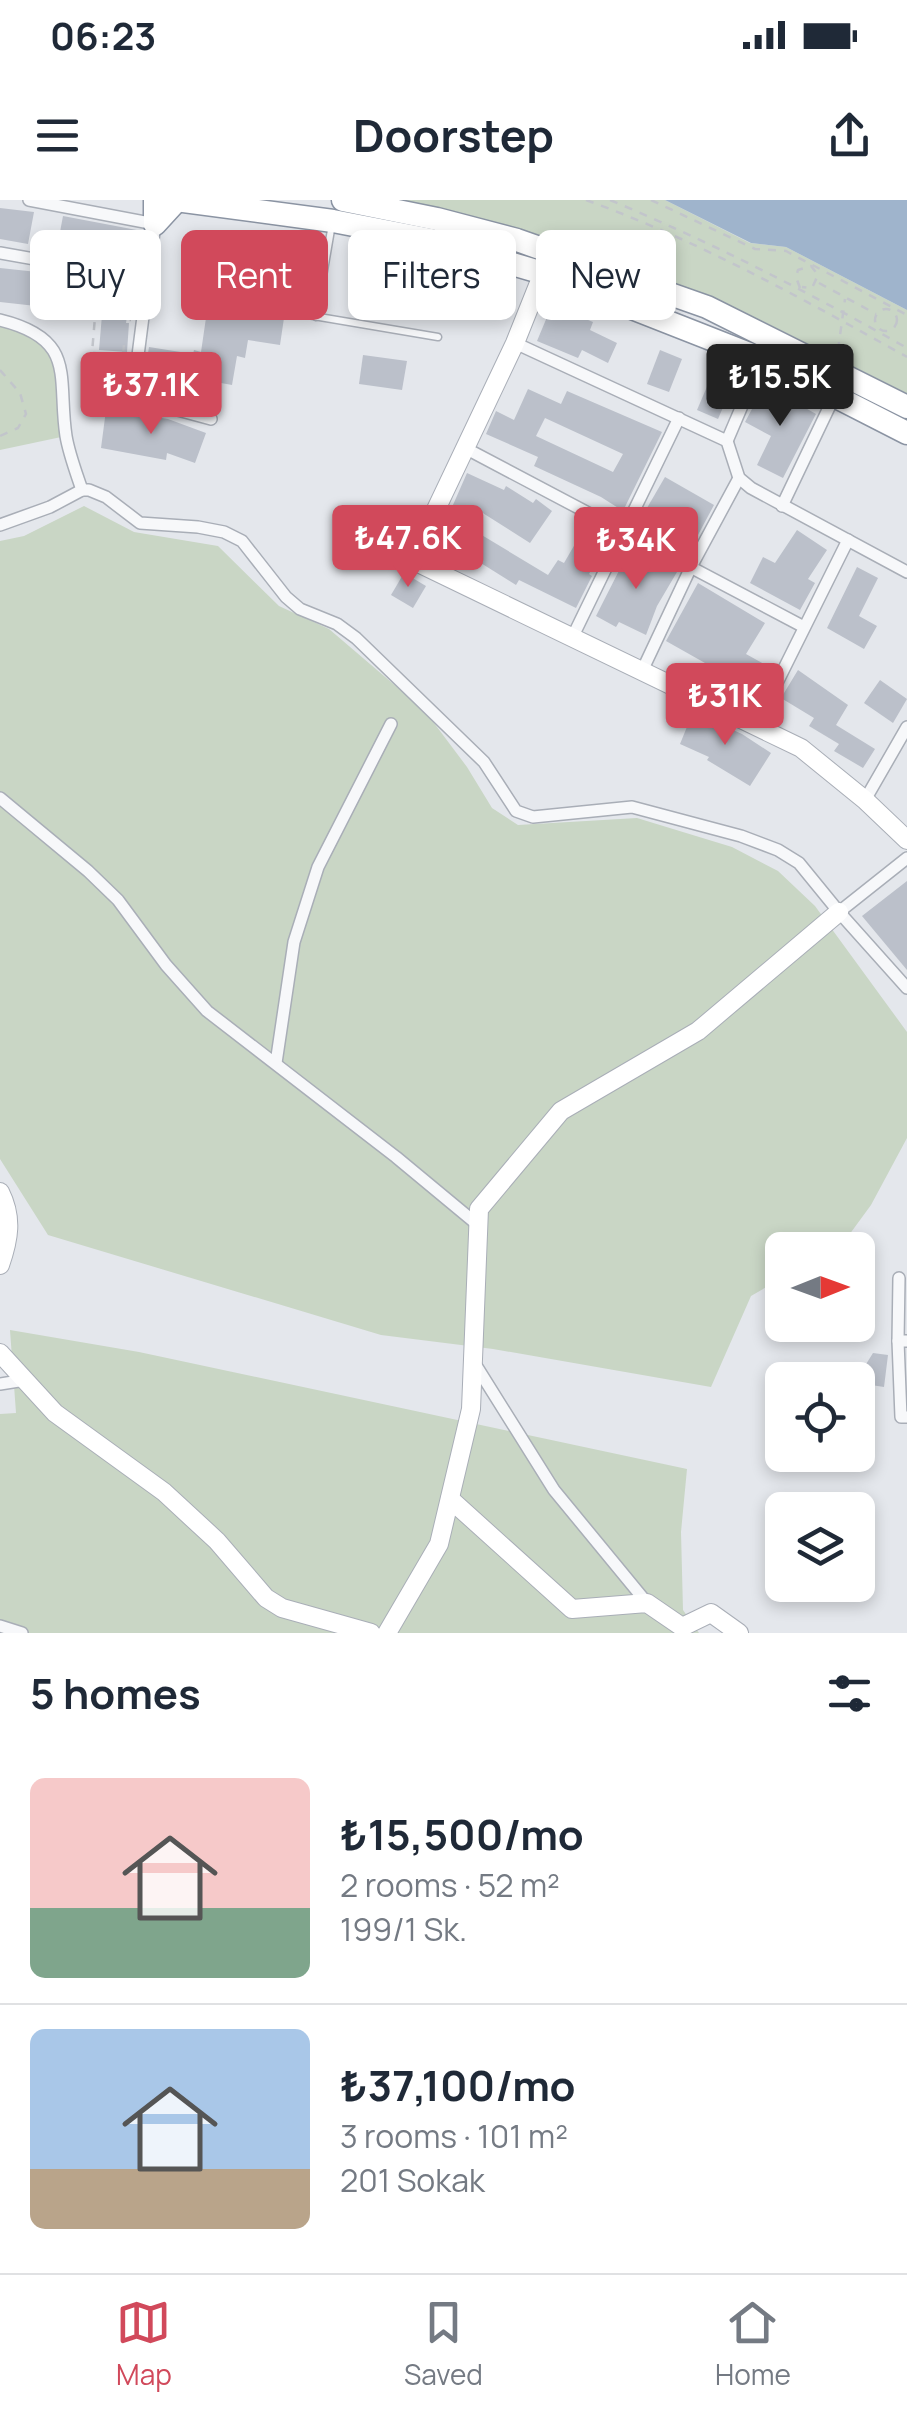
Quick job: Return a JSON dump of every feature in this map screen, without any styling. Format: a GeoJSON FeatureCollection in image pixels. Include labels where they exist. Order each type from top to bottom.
{"type":"FeatureCollection","features":[{"type":"Feature","properties":{"kind":"highway"},"geometry":{"type":"LineString","coordinates":[[154,224],[155,200]]}},
{"type":"Feature","properties":{"kind":"highway"},"geometry":{"type":"LineString","coordinates":[[154,224],[177,200],[437,219],[517,240],[707,307],[907,406]]}},
{"type":"Feature","properties":{"kind":"highway"},"geometry":{"type":"LineString","coordinates":[[338,210],[536,272]]}},
{"type":"Feature","properties":{"kind":"highway"},"geometry":{"type":"LineString","coordinates":[[663,320],[762,358],[907,433]]}},
{"type":"Feature","properties":{"kind":"street"},"geometry":{"type":"LineString","coordinates":[[30,200],[154,224],[153,230]]}},
{"type":"Feature","properties":{"kind":"street"},"geometry":{"type":"LineString","coordinates":[[0,253],[30,258]]}},
{"type":"Feature","properties":{"kind":"street"},"geometry":{"type":"LineString","coordinates":[[536,293],[412,560],[801,748],[907,840]]}},
{"type":"Feature","properties":{"kind":"street"},"geometry":{"type":"LineString","coordinates":[[0,320],[38,336],[56,356],[63,371],[68,446],[82,490]]}},
{"type":"Feature","properties":{"kind":"street"},"geometry":{"type":"LineString","coordinates":[[143,320],[133,394],[137,399],[211,419]]}},
{"type":"Feature","properties":{"kind":"street"},"geometry":{"type":"LineString","coordinates":[[515,343],[728,441]]}},
{"type":"Feature","properties":{"kind":"street"},"geometry":{"type":"LineString","coordinates":[[762,358],[728,441],[739,478],[782,506],[907,572]]}},
{"type":"Feature","properties":{"kind":"street"},"geometry":{"type":"LineString","coordinates":[[782,506],[834,397]]}},
{"type":"Feature","properties":{"kind":"street"},"geometry":{"type":"LineString","coordinates":[[572,636],[679,418]]}},
{"type":"Feature","properties":{"kind":"street"},"geometry":{"type":"LineString","coordinates":[[466,448],[804,627]]}},
{"type":"Feature","properties":{"kind":"street"},"geometry":{"type":"LineString","coordinates":[[642,671],[739,478]]}},
{"type":"Feature","properties":{"kind":"street"},"geometry":{"type":"LineString","coordinates":[[0,525],[82,490],[97,492],[140,523],[198,526],[242,541],[286,597],[300,609],[336,624],[356,638],[434,710],[484,762],[516,811],[533,817],[632,807],[742,836],[778,850],[799,863],[907,988]]}},
{"type":"Feature","properties":{"kind":"street"},"geometry":{"type":"LineString","coordinates":[[756,725],[848,540]]}},
{"type":"Feature","properties":{"kind":"street"},"geometry":{"type":"LineString","coordinates":[[276,1063],[294,942],[318,866],[392,724]]}},
{"type":"Feature","properties":{"kind":"street"},"geometry":{"type":"LineString","coordinates":[[864,800],[907,726]]}},
{"type":"Feature","properties":{"kind":"street"},"geometry":{"type":"LineString","coordinates":[[0,798],[88,870],[118,900],[207,1011],[478,1226]]}},
{"type":"Feature","properties":{"kind":"street"},"geometry":{"type":"LineString","coordinates":[[388,1633],[439,1544],[471,1409],[479,1209],[561,1111],[698,1030],[907,858]]}},
{"type":"Feature","properties":{"kind":"street"},"geometry":{"type":"LineString","coordinates":[[0,1192],[8,1213],[9,1238],[0,1265]]}},
{"type":"Feature","properties":{"kind":"street"},"geometry":{"type":"LineString","coordinates":[[899,1278],[904,1416]]}},
{"type":"Feature","properties":{"kind":"street"},"geometry":{"type":"LineString","coordinates":[[0,1353],[56,1414],[164,1492],[217,1541],[266,1598],[297,1613],[370,1633]]}},
{"type":"Feature","properties":{"kind":"street"},"geometry":{"type":"LineString","coordinates":[[473,1361],[554,1490],[646,1603],[683,1630],[711,1613],[739,1633]]}},
{"type":"Feature","properties":{"kind":"street"},"geometry":{"type":"LineString","coordinates":[[0,1384],[26,1380]]}},
{"type":"Feature","properties":{"kind":"street"},"geometry":{"type":"LineString","coordinates":[[450,1499],[572,1609],[646,1603]]}},
{"type":"Feature","properties":{"kind":"street"},"geometry":{"type":"LineString","coordinates":[[0,1626],[22,1633]]}},
{"type":"Feature","properties":{"kind":"lane"},"geometry":{"type":"LineString","coordinates":[[328,258],[338,210]]}},
{"type":"Feature","properties":{"kind":"lane"},"geometry":{"type":"LineString","coordinates":[[328,318],[438,338]]}},
{"type":"Feature","properties":{"kind":"path"},"geometry":{"type":"LineString","coordinates":[[586,200],[686,240],[907,357]]}},
{"type":"Feature","properties":{"kind":"path"},"geometry":{"type":"LineString","coordinates":[[610,200],[694,235],[801,288],[907,348]]}},
{"type":"Feature","properties":{"kind":"path"},"geometry":{"type":"LineString","coordinates":[[651,200],[755,249],[786,251],[907,315]]}},
{"type":"Feature","properties":{"kind":"path"},"geometry":{"type":"LineString","coordinates":[[801,288],[796,277],[798,270],[812,266]]}},
{"type":"Feature","properties":{"kind":"path"},"geometry":{"type":"LineString","coordinates":[[801,288],[812,288],[817,282],[818,274],[812,266]]}},
{"type":"Feature","properties":{"kind":"path"},"geometry":{"type":"LineString","coordinates":[[817,282],[876,314]]}},
{"type":"Feature","properties":{"kind":"path"},"geometry":{"type":"LineString","coordinates":[[837,356],[846,298]]}},
{"type":"Feature","properties":{"kind":"path"},"geometry":{"type":"LineString","coordinates":[[876,314],[890,308]]}},
{"type":"Feature","properties":{"kind":"path"},"geometry":{"type":"LineString","coordinates":[[880,332],[892,330],[896,324],[897,317],[890,308]]}},
{"type":"Feature","properties":{"kind":"path"},"geometry":{"type":"LineString","coordinates":[[876,314],[880,332]]}},
{"type":"Feature","properties":{"kind":"path"},"geometry":{"type":"LineString","coordinates":[[95,320],[92,352],[123,355],[124,345]]}},
{"type":"Feature","properties":{"kind":"path"},"geometry":{"type":"LineString","coordinates":[[0,370],[20,393],[26,414],[18,428],[0,436]]}},
{"type":"Feature","properties":{"kind":"green space"},"geometry":{"type":"Polygon","coordinates":[[[343,200],[665,200],[750,243],[786,247],[907,310],[907,407],[707,307],[676,298],[676,230],[536,230],[536,257],[516,251],[516,230],[445,230],[343,200]]]}},
{"type":"Feature","properties":{"kind":"green space"},"geometry":{"type":"Polygon","coordinates":[[[0,320],[24,328],[57,356],[66,436],[0,450],[0,320]]]}},
{"type":"Feature","properties":{"kind":"green space"},"geometry":{"type":"Polygon","coordinates":[[[84,506],[134,532],[218,546],[279,606],[329,629],[425,711],[492,808],[518,825],[637,818],[732,847],[778,871],[815,906],[907,1032],[907,1138],[871,1205],[851,1232],[765,1232],[765,1288],[751,1296],[711,1387],[493,1349],[381,1335],[48,1235],[0,1159],[0,541],[24,536],[84,506]]]}},
{"type":"Feature","properties":{"kind":"green space"},"geometry":{"type":"Polygon","coordinates":[[[10,1330],[139,1352],[687,1469],[681,1532],[683,1610],[699,1633],[0,1633],[0,1414],[16,1413],[10,1330]]]}},
{"type":"Feature","properties":{"kind":"water"},"geometry":{"type":"Polygon","coordinates":[[[665,200],[907,200],[907,310],[786,247],[751,243],[665,200]]]}},
{"type":"Feature","properties":{"kind":"building"},"geometry":{"type":"Polygon","coordinates":[[[0,208],[34,212],[28,244],[0,239],[0,208]]]}},
{"type":"Feature","properties":{"kind":"building"},"geometry":{"type":"Polygon","coordinates":[[[63,216],[137,230],[60,230],[63,216]]]}},
{"type":"Feature","properties":{"kind":"building"},"geometry":{"type":"Polygon","coordinates":[[[0,268],[30,271],[30,305],[0,302],[0,268]]]}},
{"type":"Feature","properties":{"kind":"building"},"geometry":{"type":"Polygon","coordinates":[[[102,320],[126,320],[127,352],[99,350],[102,320]]]}},
{"type":"Feature","properties":{"kind":"building"},"geometry":{"type":"Polygon","coordinates":[[[206,320],[284,320],[280,345],[248,340],[245,358],[237,356],[232,385],[210,381],[208,392],[144,378],[149,347],[201,352],[206,320]]]}},
{"type":"Feature","properties":{"kind":"building"},"geometry":{"type":"Polygon","coordinates":[[[546,320],[588,320],[593,322],[590,330],[617,343],[608,363],[582,350],[578,358],[537,341],[546,320]]]}},
{"type":"Feature","properties":{"kind":"building"},"geometry":{"type":"Polygon","coordinates":[[[660,350],[682,359],[669,392],[647,384],[660,350]]]}},
{"type":"Feature","properties":{"kind":"building"},"geometry":{"type":"Polygon","coordinates":[[[363,355],[407,361],[402,390],[359,384],[363,355]]]}},
{"type":"Feature","properties":{"kind":"building"},"geometry":{"type":"Polygon","coordinates":[[[709,382],[730,391],[718,419],[697,410],[709,382]]]}},
{"type":"Feature","properties":{"kind":"building"},"geometry":{"type":"Polygon","coordinates":[[[765,385],[816,414],[783,478],[757,465],[771,436],[745,422],[765,385]]]}},
{"type":"Feature","properties":{"kind":"building"},"geometry":{"type":"Polygon","coordinates":[[[528,389],[561,404],[567,391],[662,432],[623,511],[534,466],[538,457],[486,434],[496,411],[514,420],[528,389]],[[545,418],[536,436],[613,472],[623,454],[545,418]]]}},
{"type":"Feature","properties":{"kind":"building"},"geometry":{"type":"Polygon","coordinates":[[[106,410],[168,419],[206,433],[195,463],[167,453],[166,460],[101,448],[106,410]]]}},
{"type":"Feature","properties":{"kind":"building"},"geometry":{"type":"Polygon","coordinates":[[[467,473],[504,490],[506,486],[533,503],[536,499],[552,511],[530,543],[478,510],[470,528],[548,575],[558,560],[564,563],[586,525],[609,538],[576,608],[519,580],[516,585],[460,550],[456,557],[435,546],[467,473]]]}},
{"type":"Feature","properties":{"kind":"building"},"geometry":{"type":"Polygon","coordinates":[[[665,477],[714,505],[691,548],[640,520],[665,477]]]}},
{"type":"Feature","properties":{"kind":"building"},"geometry":{"type":"Polygon","coordinates":[[[797,530],[827,550],[808,579],[815,583],[800,610],[750,583],[763,557],[775,563],[797,530]]]}},
{"type":"Feature","properties":{"kind":"building"},"geometry":{"type":"Polygon","coordinates":[[[631,547],[677,572],[646,635],[619,622],[616,627],[596,616],[631,547]]]}},
{"type":"Feature","properties":{"kind":"building"},"geometry":{"type":"Polygon","coordinates":[[[857,567],[878,578],[859,616],[877,626],[864,649],[827,628],[857,567]]]}},
{"type":"Feature","properties":{"kind":"building"},"geometry":{"type":"Polygon","coordinates":[[[404,573],[426,586],[413,608],[391,595],[404,573]]]}},
{"type":"Feature","properties":{"kind":"building"},"geometry":{"type":"Polygon","coordinates":[[[698,583],[765,623],[746,654],[771,668],[758,691],[714,666],[703,687],[694,683],[705,663],[666,641],[698,583]]]}},
{"type":"Feature","properties":{"kind":"building"},"geometry":{"type":"Polygon","coordinates":[[[798,670],[848,705],[836,725],[875,749],[863,768],[834,751],[839,744],[809,726],[814,718],[781,698],[798,670]]]}},
{"type":"Feature","properties":{"kind":"building"},"geometry":{"type":"Polygon","coordinates":[[[880,680],[907,699],[893,723],[864,703],[880,680]]]}},
{"type":"Feature","properties":{"kind":"building"},"geometry":{"type":"Polygon","coordinates":[[[693,712],[742,734],[771,753],[750,786],[707,760],[709,757],[680,744],[693,712]]]}},
{"type":"Feature","properties":{"kind":"building"},"geometry":{"type":"Polygon","coordinates":[[[907,881],[907,970],[862,916],[907,881]]]}},
{"type":"Feature","properties":{"kind":"building"},"geometry":{"type":"Polygon","coordinates":[[[873,1353],[888,1355],[884,1387],[875,1386],[875,1362],[867,1362],[873,1353]]]}}]}
